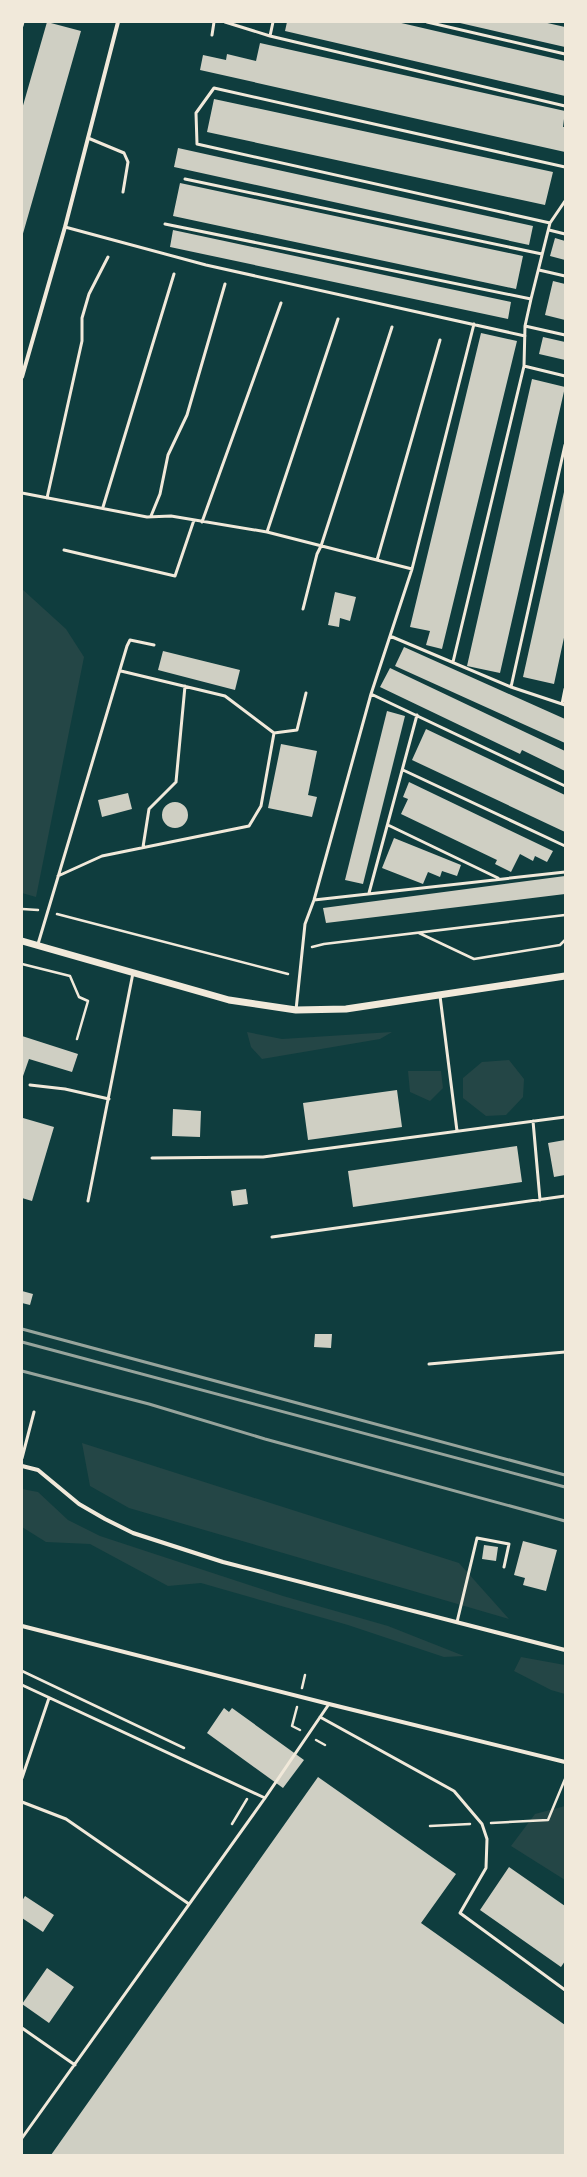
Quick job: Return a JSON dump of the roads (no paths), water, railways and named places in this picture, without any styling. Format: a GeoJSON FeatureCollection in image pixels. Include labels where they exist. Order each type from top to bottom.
{"type":"FeatureCollection","features":[{"type":"Feature","properties":{"kind":"street"},"geometry":{"type":"LineString","coordinates":[[22,377],[65,227],[118,22]]}},
{"type":"Feature","properties":{"kind":"street"},"geometry":{"type":"LineString","coordinates":[[22,941],[229,1000],[296,1010],[346,1009],[565,976]]}},
{"type":"Feature","properties":{"kind":"street"},"geometry":{"type":"LineString","coordinates":[[22,1466],[38,1470],[78,1504],[105,1520],[133,1533],[223,1562],[565,1650]]}},
{"type":"Feature","properties":{"kind":"street"},"geometry":{"type":"LineString","coordinates":[[22,1626],[300,1697],[565,1762]]}},
{"type":"Feature","properties":{"kind":"lane"},"geometry":{"type":"LineString","coordinates":[[22,26],[23,22]]}},
{"type":"Feature","properties":{"kind":"lane"},"geometry":{"type":"LineString","coordinates":[[212,35],[214,22]]}},
{"type":"Feature","properties":{"kind":"lane"},"geometry":{"type":"LineString","coordinates":[[225,22],[270,36],[565,106]]}},
{"type":"Feature","properties":{"kind":"lane"},"geometry":{"type":"LineString","coordinates":[[270,36],[273,22]]}},
{"type":"Feature","properties":{"kind":"lane"},"geometry":{"type":"LineString","coordinates":[[426,22],[565,54]]}},
{"type":"Feature","properties":{"kind":"lane"},"geometry":{"type":"LineString","coordinates":[[550,223],[197,144],[196,113],[214,88],[565,167]]}},
{"type":"Feature","properties":{"kind":"lane"},"geometry":{"type":"LineString","coordinates":[[88,138],[124,153],[128,162],[123,192]]}},
{"type":"Feature","properties":{"kind":"lane"},"geometry":{"type":"LineString","coordinates":[[185,178],[542,254]]}},
{"type":"Feature","properties":{"kind":"lane"},"geometry":{"type":"LineString","coordinates":[[453,662],[524,366],[525,326],[538,270],[550,223],[565,201]]}},
{"type":"Feature","properties":{"kind":"lane"},"geometry":{"type":"LineString","coordinates":[[165,224],[531,299]]}},
{"type":"Feature","properties":{"kind":"lane"},"geometry":{"type":"LineString","coordinates":[[65,227],[206,265],[524,336]]}},
{"type":"Feature","properties":{"kind":"lane"},"geometry":{"type":"LineString","coordinates":[[549,230],[565,234]]}},
{"type":"Feature","properties":{"kind":"lane"},"geometry":{"type":"LineString","coordinates":[[47,498],[82,341],[82,318],[89,294],[108,257]]}},
{"type":"Feature","properties":{"kind":"lane"},"geometry":{"type":"LineString","coordinates":[[538,270],[565,276]]}},
{"type":"Feature","properties":{"kind":"lane"},"geometry":{"type":"LineString","coordinates":[[103,507],[174,274]]}},
{"type":"Feature","properties":{"kind":"lane"},"geometry":{"type":"LineString","coordinates":[[151,516],[160,494],[168,455],[187,415],[225,284]]}},
{"type":"Feature","properties":{"kind":"lane"},"geometry":{"type":"LineString","coordinates":[[202,522],[282,303]]}},
{"type":"Feature","properties":{"kind":"lane"},"geometry":{"type":"LineString","coordinates":[[267,532],[338,319]]}},
{"type":"Feature","properties":{"kind":"lane"},"geometry":{"type":"LineString","coordinates":[[296,1010],[305,924],[314,900],[372,694],[412,569],[474,324]]}},
{"type":"Feature","properties":{"kind":"lane"},"geometry":{"type":"LineString","coordinates":[[525,326],[565,335]]}},
{"type":"Feature","properties":{"kind":"lane"},"geometry":{"type":"LineString","coordinates":[[303,608],[317,554],[321,546],[392,327]]}},
{"type":"Feature","properties":{"kind":"lane"},"geometry":{"type":"LineString","coordinates":[[378,560],[440,340]]}},
{"type":"Feature","properties":{"kind":"lane"},"geometry":{"type":"LineString","coordinates":[[524,366],[565,376]]}},
{"type":"Feature","properties":{"kind":"lane"},"geometry":{"type":"LineString","coordinates":[[511,687],[565,445]]}},
{"type":"Feature","properties":{"kind":"lane"},"geometry":{"type":"LineString","coordinates":[[22,493],[151,516],[170,516],[267,532],[412,569]]}},
{"type":"Feature","properties":{"kind":"lane"},"geometry":{"type":"LineString","coordinates":[[64,550],[175,576],[194,520]]}},
{"type":"Feature","properties":{"kind":"lane"},"geometry":{"type":"LineString","coordinates":[[390,636],[511,687],[563,705],[565,689]]}},
{"type":"Feature","properties":{"kind":"lane"},"geometry":{"type":"LineString","coordinates":[[38,946],[130,640],[154,646]]}},
{"type":"Feature","properties":{"kind":"lane"},"geometry":{"type":"LineString","coordinates":[[121,671],[225,696],[274,733],[297,730],[306,693]]}},
{"type":"Feature","properties":{"kind":"lane"},"geometry":{"type":"LineString","coordinates":[[143,847],[148,809],[176,782],[185,686]]}},
{"type":"Feature","properties":{"kind":"lane"},"geometry":{"type":"LineString","coordinates":[[372,694],[565,786]]}},
{"type":"Feature","properties":{"kind":"lane"},"geometry":{"type":"LineString","coordinates":[[369,893],[417,715]]}},
{"type":"Feature","properties":{"kind":"lane"},"geometry":{"type":"LineString","coordinates":[[58,876],[102,856],[248,826],[261,806],[274,733]]}},
{"type":"Feature","properties":{"kind":"lane"},"geometry":{"type":"LineString","coordinates":[[403,770],[565,846]]}},
{"type":"Feature","properties":{"kind":"lane"},"geometry":{"type":"LineString","coordinates":[[388,825],[499,879]]}},
{"type":"Feature","properties":{"kind":"lane"},"geometry":{"type":"LineString","coordinates":[[314,900],[565,872]]}},
{"type":"Feature","properties":{"kind":"lane"},"geometry":{"type":"LineString","coordinates":[[88,1201],[133,973]]}},
{"type":"Feature","properties":{"kind":"lane"},"geometry":{"type":"LineString","coordinates":[[440,996],[457,1131]]}},
{"type":"Feature","properties":{"kind":"lane"},"geometry":{"type":"LineString","coordinates":[[30,1085],[65,1089],[109,1099]]}},
{"type":"Feature","properties":{"kind":"lane"},"geometry":{"type":"LineString","coordinates":[[152,1158],[264,1157],[565,1117]]}},
{"type":"Feature","properties":{"kind":"lane"},"geometry":{"type":"LineString","coordinates":[[533,1121],[540,1200]]}},
{"type":"Feature","properties":{"kind":"lane"},"geometry":{"type":"LineString","coordinates":[[272,1237],[565,1196]]}},
{"type":"Feature","properties":{"kind":"lane"},"geometry":{"type":"LineString","coordinates":[[430,1364],[565,1352]]}},
{"type":"Feature","properties":{"kind":"lane"},"geometry":{"type":"LineString","coordinates":[[22,1458],[34,1412]]}},
{"type":"Feature","properties":{"kind":"lane"},"geometry":{"type":"LineString","coordinates":[[457,1622],[476,1538],[509,1544],[504,1567]]}},
{"type":"Feature","properties":{"kind":"lane"},"geometry":{"type":"LineString","coordinates":[[22,1685],[265,1798]]}},
{"type":"Feature","properties":{"kind":"lane"},"geometry":{"type":"LineString","coordinates":[[22,1778],[49,1698]]}},
{"type":"Feature","properties":{"kind":"lane"},"geometry":{"type":"LineString","coordinates":[[22,2138],[265,1798],[329,1704]]}},
{"type":"Feature","properties":{"kind":"lane"},"geometry":{"type":"LineString","coordinates":[[320,1717],[454,1791],[482,1824],[487,1839],[486,1868],[460,1913],[565,1990]]}},
{"type":"Feature","properties":{"kind":"lane"},"geometry":{"type":"LineString","coordinates":[[22,1802],[66,1819],[189,1904]]}},
{"type":"Feature","properties":{"kind":"lane"},"geometry":{"type":"LineString","coordinates":[[22,2028],[75,2064]]}},
{"type":"Feature","properties":{"kind":"railway"},"geometry":{"type":"LineString","coordinates":[[22,1329],[565,1475]]}},
{"type":"Feature","properties":{"kind":"railway"},"geometry":{"type":"LineString","coordinates":[[22,1342],[565,1487]]}},
{"type":"Feature","properties":{"kind":"railway"},"geometry":{"type":"LineString","coordinates":[[22,1371],[149,1404],[265,1439],[565,1521]]}}]}
